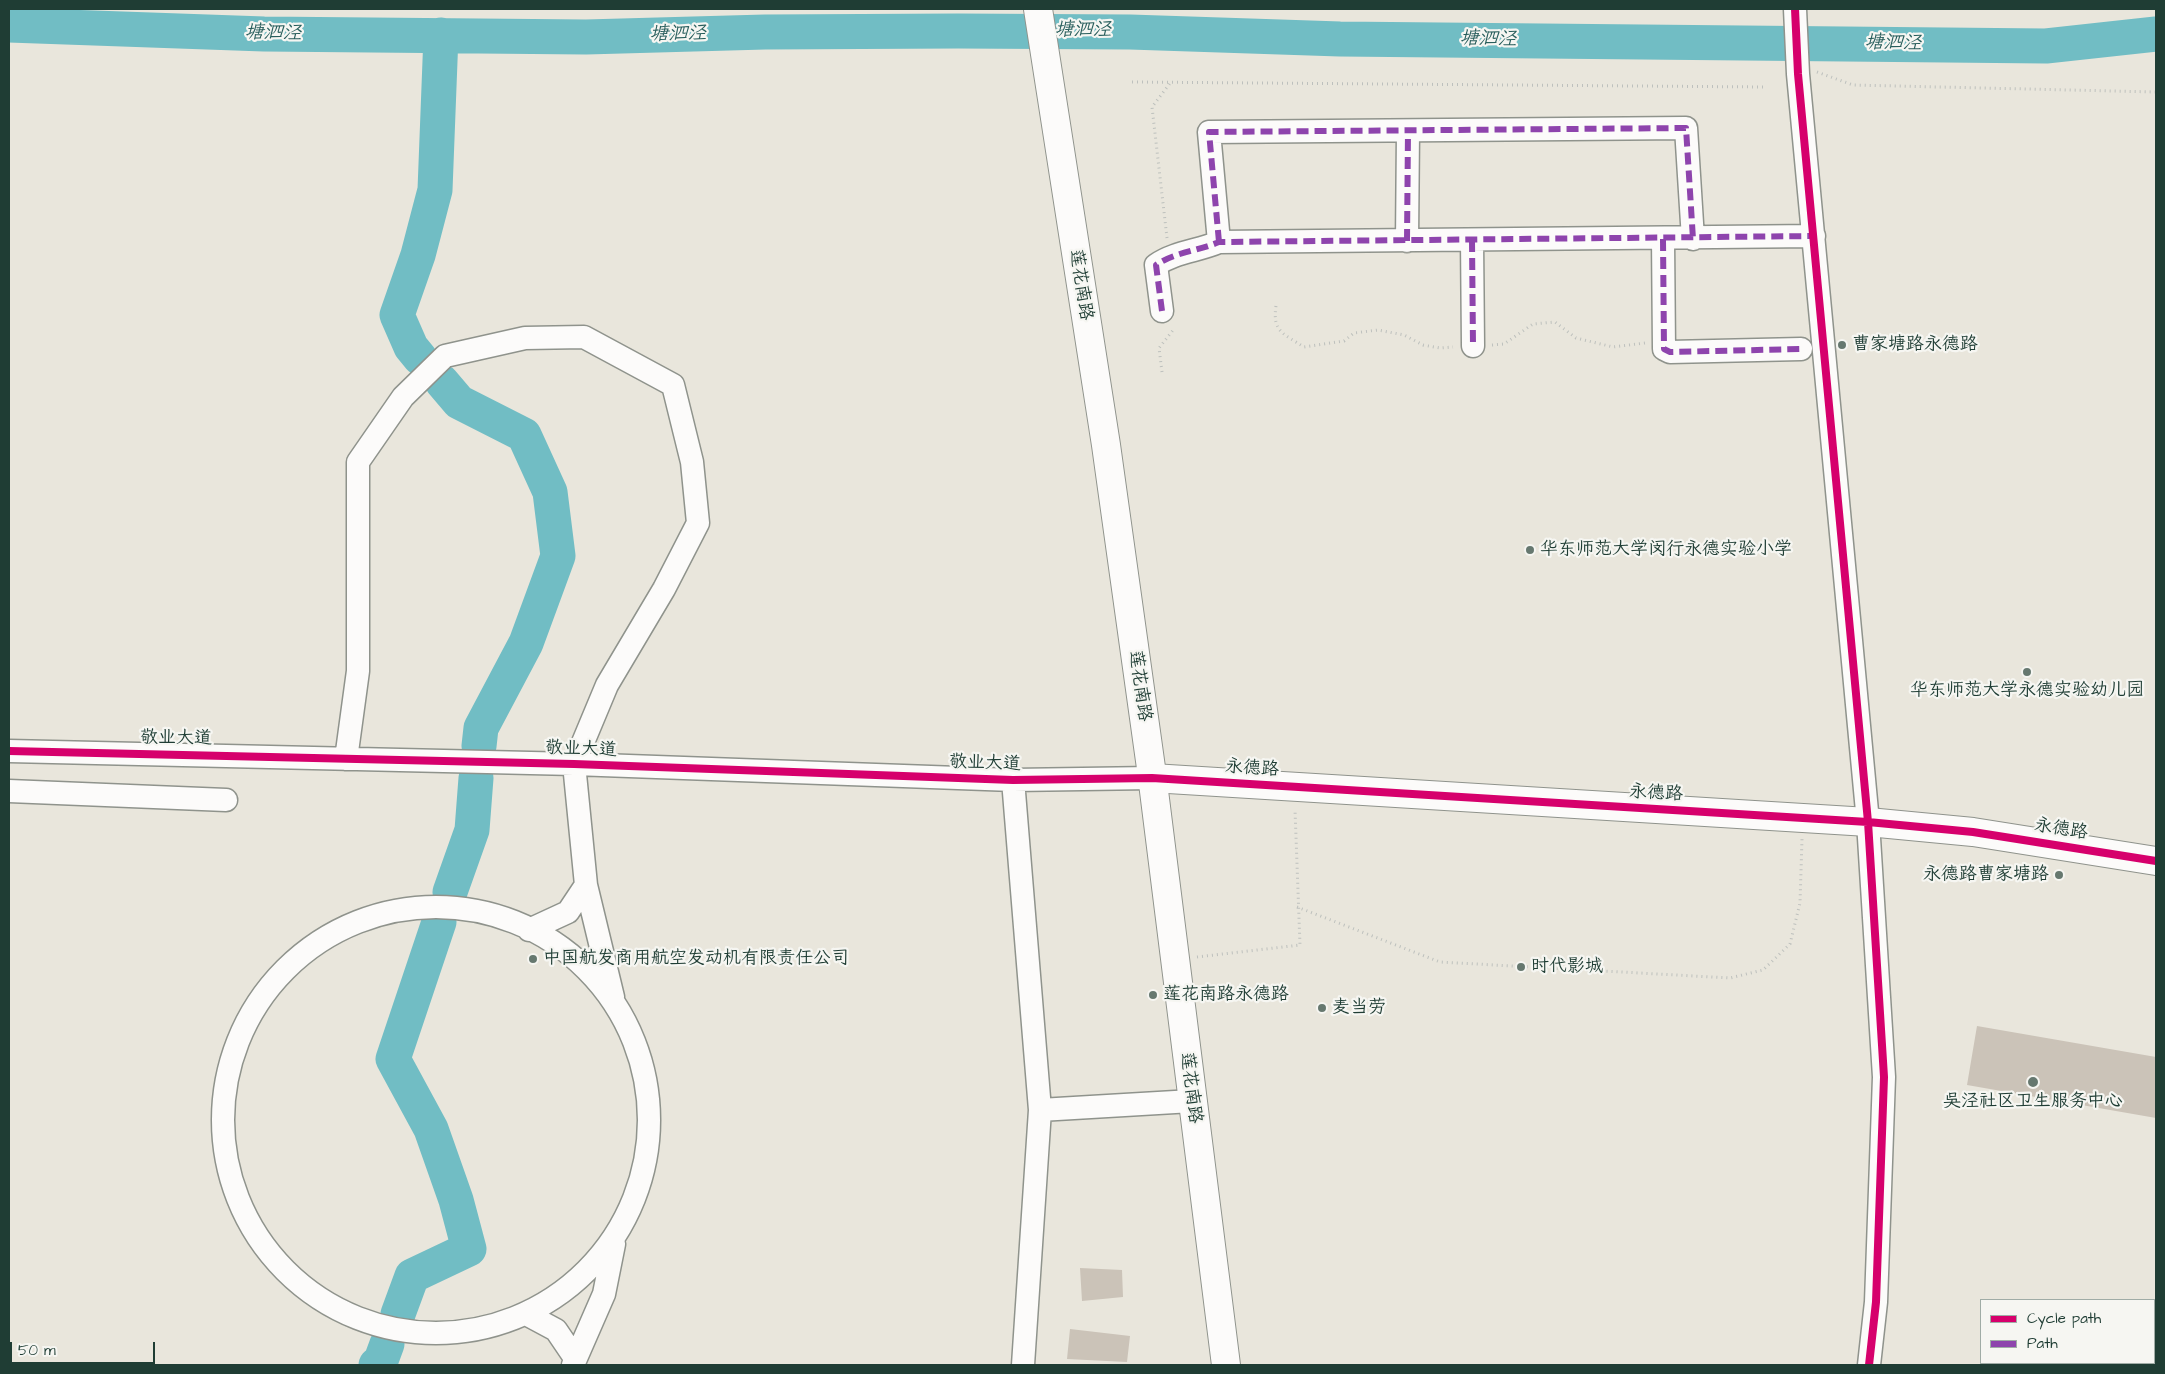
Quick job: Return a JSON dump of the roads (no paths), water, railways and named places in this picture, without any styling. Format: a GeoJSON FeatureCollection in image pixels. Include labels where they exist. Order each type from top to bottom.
{"type":"FeatureCollection","features":[{"type":"Feature","properties":{"kind":"main road","name":"莲花南路"},"geometry":{"type":"LineString","coordinates":[[1038,9],[1051,102],[1106,444],[1152,778],[1226,1365]]}},
{"type":"Feature","properties":{"kind":"main road","name":"永德路"},"geometry":{"type":"LineString","coordinates":[[1152,778],[1868,822],[1974,832],[2156,861]]}},
{"type":"Feature","properties":{"kind":"street"},"geometry":{"type":"LineString","coordinates":[[1795,9],[1804,72],[1814,236],[1868,822],[1884,1077],[1876,1302],[1869,1365]]}},
{"type":"Feature","properties":{"kind":"street"},"geometry":{"type":"LineString","coordinates":[[1219,242],[1209,132],[1686,128],[1693,239]]}},
{"type":"Feature","properties":{"kind":"street"},"geometry":{"type":"LineString","coordinates":[[1407,241],[1408,131]]}},
{"type":"Feature","properties":{"kind":"street"},"geometry":{"type":"LineString","coordinates":[[1171,316],[1156,265],[1169,256],[1204,248],[1219,242],[1693,239],[1814,236]]}},
{"type":"Feature","properties":{"kind":"street"},"geometry":{"type":"LineString","coordinates":[[1663,239],[1664,349],[1670,352],[1801,349]]}},
{"type":"Feature","properties":{"kind":"street"},"geometry":{"type":"LineString","coordinates":[[1472,240],[1473,346]]}},
{"type":"Feature","properties":{"kind":"street"},"geometry":{"type":"LineString","coordinates":[[346,758],[358,671],[358,462],[403,397],[445,356],[525,338],[584,336],[673,385],[692,462],[698,523],[664,589],[607,684],[574,764],[586,885],[613,998],[644,1066],[651,1140],[632,1212],[589,1273],[528,1315],[456,1334],[381,1328],[314,1296],[261,1244],[231,1183],[221,1116],[232,1050],[264,991],[313,945],[373,915],[440,906],[506,918],[529,930],[566,950],[613,998]]}},
{"type":"Feature","properties":{"kind":"street","name":"敬业大道"},"geometry":{"type":"LineString","coordinates":[[9,750],[574,764],[1013,780],[1152,778]]}},
{"type":"Feature","properties":{"kind":"street"},"geometry":{"type":"LineString","coordinates":[[1013,780],[1040,1110],[1023,1365]]}},
{"type":"Feature","properties":{"kind":"street"},"geometry":{"type":"LineString","coordinates":[[9,791],[226,800]]}},
{"type":"Feature","properties":{"kind":"street"},"geometry":{"type":"LineString","coordinates":[[529,930],[568,912],[586,885]]}},
{"type":"Feature","properties":{"kind":"street"},"geometry":{"type":"LineString","coordinates":[[1040,1110],[1192,1101]]}},
{"type":"Feature","properties":{"kind":"street"},"geometry":{"type":"LineString","coordinates":[[574,1362],[604,1294],[616,1233]]}},
{"type":"Feature","properties":{"kind":"street"},"geometry":{"type":"LineString","coordinates":[[528,1315],[556,1330],[574,1362]]}},
{"type":"Feature","properties":{"kind":"waterway","name":"塘泗泾"},"geometry":{"type":"LineString","coordinates":[[9,25],[264,34],[586,37],[765,32],[1130,32],[1340,39],[2046,46],[2156,34]]}},
{"type":"Feature","properties":{"kind":"waterway"},"geometry":{"type":"LineString","coordinates":[[420,358],[411,347],[397,315],[418,255],[435,190],[441,35]]}},
{"type":"Feature","properties":{"kind":"waterway"},"geometry":{"type":"LineString","coordinates":[[442,382],[459,402],[524,435],[550,492],[558,556],[526,643],[481,728],[479,746]]}},
{"type":"Feature","properties":{"kind":"waterway"},"geometry":{"type":"LineString","coordinates":[[450,892],[472,830],[476,778]]}},
{"type":"Feature","properties":{"kind":"waterway"},"geometry":{"type":"LineString","coordinates":[[398,1314],[412,1276],[469,1249],[456,1200],[431,1129],[393,1059],[439,922]]}},
{"type":"Feature","properties":{"kind":"waterway"},"geometry":{"type":"LineString","coordinates":[[376,1365],[380,1363],[387,1344]]}},
{"type":"Feature","properties":{"kind":"place","name":"曹家塘路永德路"},"geometry":{"type":"Point","coordinates":[1842,345]}},
{"type":"Feature","properties":{"kind":"place","name":"华东师范大学闵行永德实验小学"},"geometry":{"type":"Point","coordinates":[1530,550]}},
{"type":"Feature","properties":{"kind":"place","name":"华东师范大学永德实验幼儿园"},"geometry":{"type":"Point","coordinates":[2027,672]}},
{"type":"Feature","properties":{"kind":"place","name":"永德路曹家塘路"},"geometry":{"type":"Point","coordinates":[2059,875]}},
{"type":"Feature","properties":{"kind":"place","name":"中国航发商用航空发动机有限责任公司"},"geometry":{"type":"Point","coordinates":[533,959]}},
{"type":"Feature","properties":{"kind":"place","name":"时代影城"},"geometry":{"type":"Point","coordinates":[1521,967]}},
{"type":"Feature","properties":{"kind":"place","name":"莲花南路永德路"},"geometry":{"type":"Point","coordinates":[1153,995]}},
{"type":"Feature","properties":{"kind":"place","name":"麦当劳"},"geometry":{"type":"Point","coordinates":[1322,1008]}},
{"type":"Feature","properties":{"kind":"place","name":"吴泾社区卫生服务中心"},"geometry":{"type":"Point","coordinates":[2033,1082]}}]}
